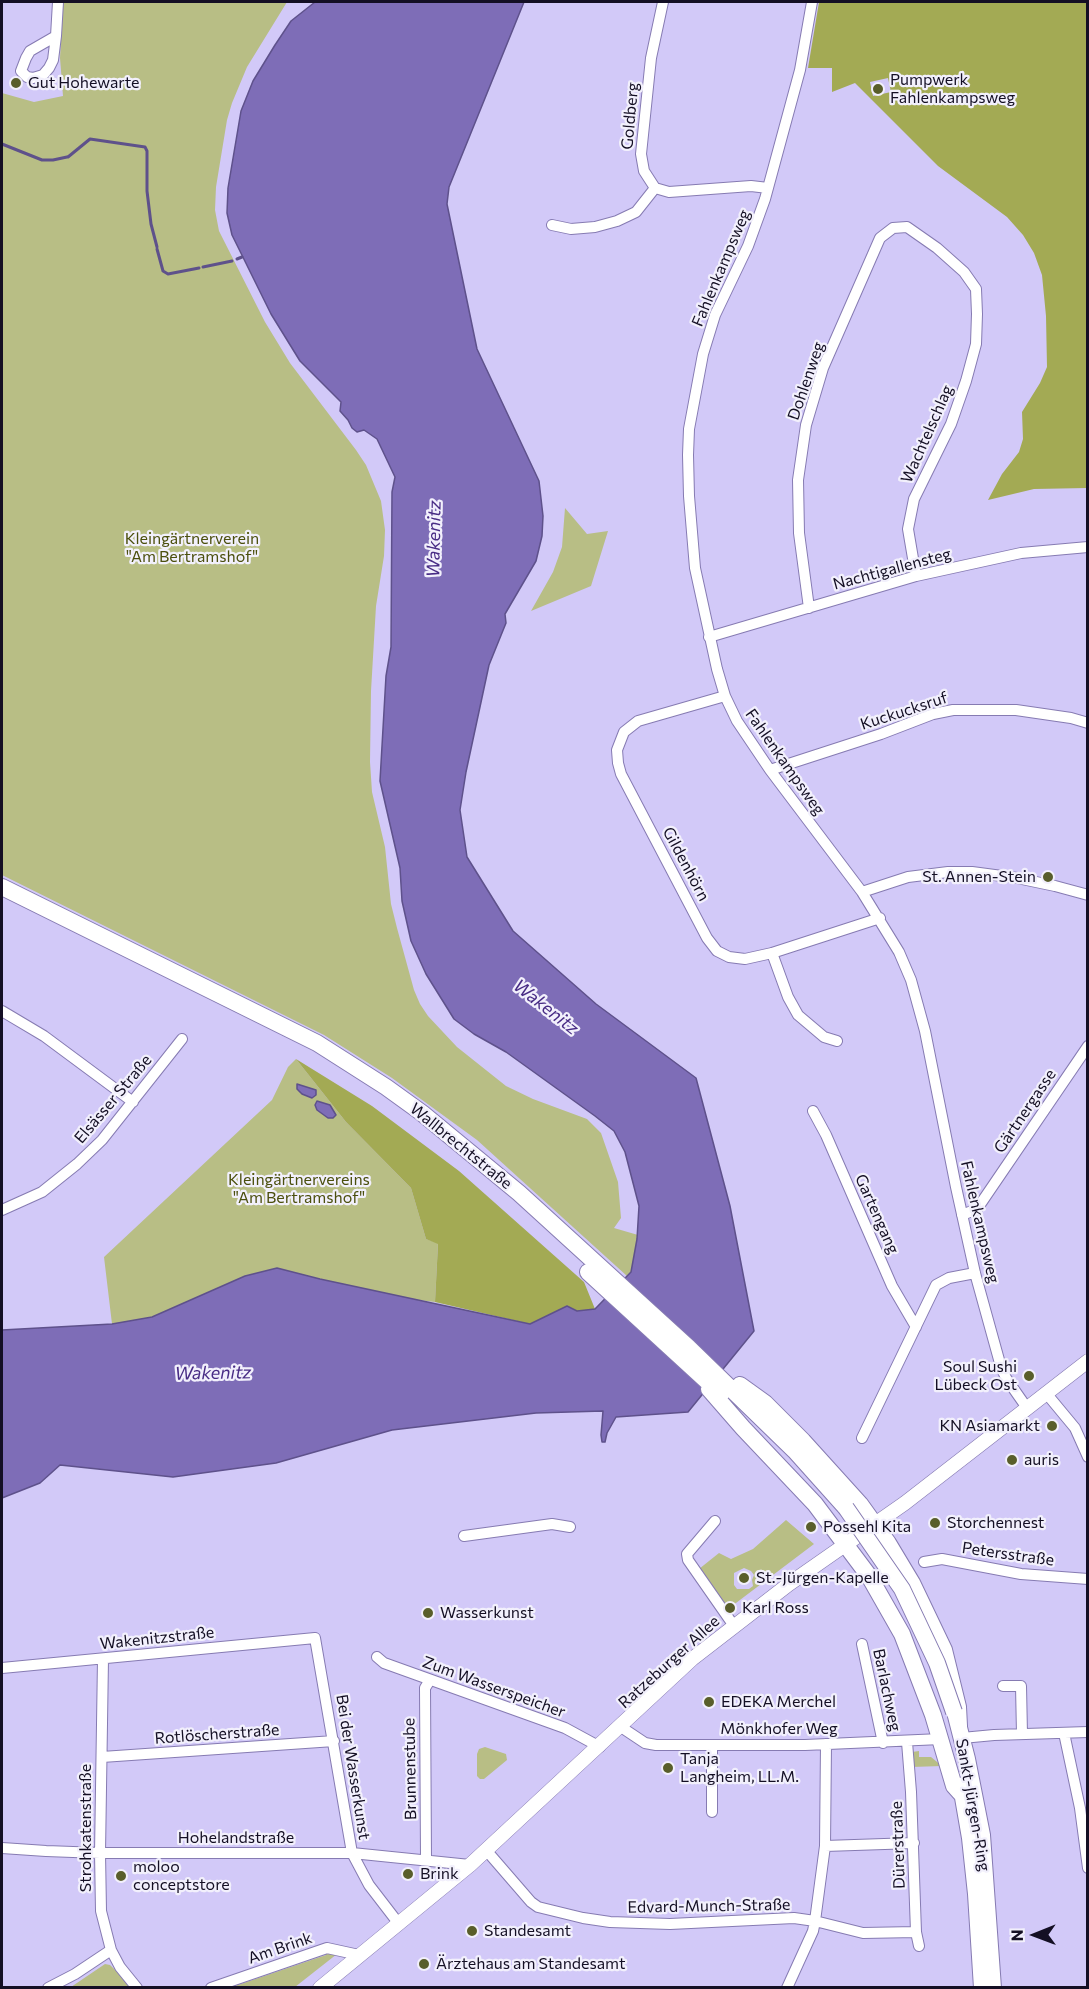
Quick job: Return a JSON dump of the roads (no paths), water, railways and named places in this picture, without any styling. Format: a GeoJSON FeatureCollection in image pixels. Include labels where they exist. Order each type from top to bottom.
{"type":"FeatureCollection","features":[{"type":"Feature","properties":{"kind":"main road","name":"Wallbrechtstraße"},"geometry":{"type":"LineString","coordinates":[[2,887],[316,1043],[386,1087],[422,1113],[492,1170],[560,1238],[685,1353],[844,1512]]}},
{"type":"Feature","properties":{"kind":"main road","name":"Wallbrechtstraße"},"geometry":{"type":"LineString","coordinates":[[2,899],[311,1052],[416,1122],[560,1238]]}},
{"type":"Feature","properties":{"kind":"main road"},"geometry":{"type":"LineString","coordinates":[[685,1353],[765,1404],[803,1441],[844,1512],[846,1543],[869,1576],[902,1634],[941,1739],[954,1786],[963,1797]]}},
{"type":"Feature","properties":{"kind":"main road","name":"Ratzeburger Allee"},"geometry":{"type":"LineString","coordinates":[[320,1988],[470,1865],[600,1747],[692,1659],[846,1543],[905,1503],[1088,1361]]}},
{"type":"Feature","properties":{"kind":"main road"},"geometry":{"type":"LineString","coordinates":[[844,1512],[875,1524],[912,1583],[944,1650],[958,1707],[955,1723],[955,1759]]}},
{"type":"Feature","properties":{"kind":"main road","name":"Sankt-Jürgen-Ring"},"geometry":{"type":"LineString","coordinates":[[844,1512],[912,1630],[955,1723],[982,1835],[993,1988]]}},
{"type":"Feature","properties":{"kind":"main road","name":"Sankt-Jürgen-Ring"},"geometry":{"type":"LineString","coordinates":[[955,1723],[955,1759],[970,1838],[982,1988]]}},
{"type":"Feature","properties":{"kind":"street"},"geometry":{"type":"LineString","coordinates":[[56,36],[58,2]]}},
{"type":"Feature","properties":{"kind":"street","name":"Goldberg"},"geometry":{"type":"LineString","coordinates":[[656,189],[644,171],[641,154],[651,58],[663,2]]}},
{"type":"Feature","properties":{"kind":"street","name":"Fahlenkampsweg"},"geometry":{"type":"LineString","coordinates":[[812,2],[800,70],[768,188],[748,246],[715,315],[703,354],[689,429],[688,455],[690,523],[695,568],[709,637],[725,696],[737,721],[770,771],[880,918],[911,980],[925,1031],[975,1273],[1001,1367],[1011,1387],[1027,1408]]}},
{"type":"Feature","properties":{"kind":"street"},"geometry":{"type":"LineString","coordinates":[[552,225],[572,229],[617,222],[636,212],[656,189],[669,192],[751,186],[768,188]]}},
{"type":"Feature","properties":{"kind":"street","name":"Wachtelschlag"},"geometry":{"type":"LineString","coordinates":[[907,227],[937,248],[964,272],[976,289],[977,314],[976,344],[966,381],[951,424],[914,499],[908,529],[916,576]]}},
{"type":"Feature","properties":{"kind":"street","name":"Dohlenweg"},"geometry":{"type":"LineString","coordinates":[[809,608],[799,533],[798,480],[806,425],[823,369],[880,238],[893,228],[907,227]]}},
{"type":"Feature","properties":{"kind":"street","name":"Nachtigallensteg"},"geometry":{"type":"LineString","coordinates":[[709,637],[916,576],[1021,553],[1088,547]]}},
{"type":"Feature","properties":{"kind":"street","name":"Gildenhörn"},"geometry":{"type":"LineString","coordinates":[[725,696],[638,721],[624,732],[619,743],[618,763],[633,799],[686,894],[707,938],[717,951],[729,957],[745,959],[772,953],[880,918]]}},
{"type":"Feature","properties":{"kind":"street","name":"Kuckucksruf"},"geometry":{"type":"LineString","coordinates":[[770,771],[933,714],[953,710],[1016,710],[1050,714],[1088,723]]}},
{"type":"Feature","properties":{"kind":"street"},"geometry":{"type":"LineString","coordinates":[[862,892],[908,877],[960,872],[1017,878],[1054,885],[1088,895]]}},
{"type":"Feature","properties":{"kind":"street"},"geometry":{"type":"LineString","coordinates":[[772,953],[788,997],[798,1015],[824,1037],[837,1041]]}},
{"type":"Feature","properties":{"kind":"street"},"geometry":{"type":"LineString","coordinates":[[2,1011],[44,1036],[133,1102]]}},
{"type":"Feature","properties":{"kind":"street","name":"Elsässer Straße"},"geometry":{"type":"LineString","coordinates":[[2,1210],[42,1192],[77,1164],[102,1140],[182,1040]]}},
{"type":"Feature","properties":{"kind":"street","name":"Gärtnergasse"},"geometry":{"type":"LineString","coordinates":[[962,1215],[977,1209],[1088,1046]]}},
{"type":"Feature","properties":{"kind":"street","name":"Gartengang"},"geometry":{"type":"LineString","coordinates":[[813,1111],[826,1135],[892,1286],[916,1327]]}},
{"type":"Feature","properties":{"kind":"street"},"geometry":{"type":"LineString","coordinates":[[862,1438],[936,1285],[949,1278],[975,1273]]}},
{"type":"Feature","properties":{"kind":"street"},"geometry":{"type":"LineString","coordinates":[[1046,1393],[1083,1435],[1088,1457]]}},
{"type":"Feature","properties":{"kind":"street"},"geometry":{"type":"LineString","coordinates":[[715,1521],[687,1554],[688,1560],[734,1626]]}},
{"type":"Feature","properties":{"kind":"street"},"geometry":{"type":"LineString","coordinates":[[464,1536],[552,1524],[570,1527]]}},
{"type":"Feature","properties":{"kind":"street","name":"Petersstraße"},"geometry":{"type":"LineString","coordinates":[[924,1562],[942,1559],[1021,1574],[1088,1579]]}},
{"type":"Feature","properties":{"kind":"street","name":"Wakenitzstraße"},"geometry":{"type":"LineString","coordinates":[[2,1668],[315,1638]]}},
{"type":"Feature","properties":{"kind":"street","name":"Bei der Wasserkunst"},"geometry":{"type":"LineString","coordinates":[[315,1638],[352,1853],[369,1885],[399,1924]]}},
{"type":"Feature","properties":{"kind":"street","name":"Barlachweg"},"geometry":{"type":"LineString","coordinates":[[862,1644],[883,1743]]}},
{"type":"Feature","properties":{"kind":"street","name":"Zum Wasserspeicher"},"geometry":{"type":"LineString","coordinates":[[377,1657],[384,1663],[565,1728],[600,1747]]}},
{"type":"Feature","properties":{"kind":"street","name":"Strohkatenstraße"},"geometry":{"type":"LineString","coordinates":[[103,1659],[101,1911],[111,1950],[120,1967],[137,1988]]}},
{"type":"Feature","properties":{"kind":"street","name":"Brunnenstube"},"geometry":{"type":"LineString","coordinates":[[426,1859],[425,1688],[430,1680]]}},
{"type":"Feature","properties":{"kind":"street"},"geometry":{"type":"LineString","coordinates":[[1003,1686],[1021,1686],[1022,1734]]}},
{"type":"Feature","properties":{"kind":"street"},"geometry":{"type":"LineString","coordinates":[[955,1723],[1022,1734],[1088,1732]]}},
{"type":"Feature","properties":{"kind":"street","name":"Mönkhofer Weg"},"geometry":{"type":"LineString","coordinates":[[621,1727],[645,1743],[656,1745],[883,1743],[941,1739]]}},
{"type":"Feature","properties":{"kind":"street"},"geometry":{"type":"LineString","coordinates":[[1064,1733],[1078,1796],[1088,1868]]}},
{"type":"Feature","properties":{"kind":"street","name":"Rotlöscherstraße"},"geometry":{"type":"LineString","coordinates":[[102,1757],[334,1741]]}},
{"type":"Feature","properties":{"kind":"street","name":"Dürerstraße"},"geometry":{"type":"LineString","coordinates":[[906,1742],[914,1843],[916,1932],[919,1946]]}},
{"type":"Feature","properties":{"kind":"street"},"geometry":{"type":"LineString","coordinates":[[788,1988],[813,1931],[815,1921],[825,1846],[826,1744]]}},
{"type":"Feature","properties":{"kind":"street"},"geometry":{"type":"LineString","coordinates":[[712,1745],[712,1812]]}},
{"type":"Feature","properties":{"kind":"street"},"geometry":{"type":"LineString","coordinates":[[825,1846],[914,1843]]}},
{"type":"Feature","properties":{"kind":"street","name":"Hohelandstraße"},"geometry":{"type":"LineString","coordinates":[[2,1848],[100,1853],[352,1853],[470,1865]]}},
{"type":"Feature","properties":{"kind":"street","name":"Edvard-Munch-Straße"},"geometry":{"type":"LineString","coordinates":[[486,1850],[531,1902],[538,1907],[584,1918],[610,1922],[670,1924],[794,1918],[863,1933],[916,1932]]}},
{"type":"Feature","properties":{"kind":"street","name":"Am Brink"},"geometry":{"type":"LineString","coordinates":[[211,1988],[327,1948],[359,1955]]}},
{"type":"Feature","properties":{"kind":"street"},"geometry":{"type":"LineString","coordinates":[[48,1988],[75,1974],[111,1950]]}},
{"type":"Feature","properties":{"kind":"water","name":"Wakenitz"},"geometry":{"type":"Polygon","coordinates":[[[315,2],[524,2],[449,187],[447,204],[477,349],[539,481],[543,516],[542,536],[536,561],[505,614],[506,623],[489,665],[460,810],[467,857],[513,931],[596,1004],[696,1078],[730,1206],[754,1331],[688,1412],[616,1417],[605,1442],[602,1442],[601,1435],[603,1411],[536,1413],[392,1430],[276,1463],[173,1477],[60,1465],[40,1483],[2,1498],[2,1330],[112,1324],[152,1317],[245,1276],[277,1268],[530,1324],[567,1306],[577,1311],[595,1309],[631,1272],[637,1239],[639,1206],[625,1152],[614,1131],[506,1052],[474,1034],[454,1019],[426,974],[411,941],[402,901],[400,868],[380,781],[386,676],[391,647],[392,492],[395,477],[377,439],[364,430],[357,432],[352,428],[340,411],[341,402],[300,361],[271,314],[232,235],[227,213],[228,188],[241,111],[253,81],[291,21],[315,2]]]}},
{"type":"Feature","properties":{"kind":"water"},"geometry":{"type":"Polygon","coordinates":[[[297,1084],[316,1090],[316,1095],[312,1098],[302,1094],[297,1089],[297,1084]]]}},
{"type":"Feature","properties":{"kind":"water"},"geometry":{"type":"Polygon","coordinates":[[[317,1101],[330,1105],[336,1115],[328,1118],[317,1110],[315,1105],[317,1101]]]}},
{"type":"Feature","properties":{"kind":"waterway"},"geometry":{"type":"LineString","coordinates":[[68,157],[90,139],[145,147],[147,151],[147,191],[151,224],[157,247]]}},
{"type":"Feature","properties":{"kind":"waterway"},"geometry":{"type":"LineString","coordinates":[[2,144],[42,160],[67,157]]}},
{"type":"Feature","properties":{"kind":"waterway"},"geometry":{"type":"LineString","coordinates":[[157,249],[163,271],[168,274],[199,268]]}},
{"type":"Feature","properties":{"kind":"waterway"},"geometry":{"type":"LineString","coordinates":[[237,259],[242,257]]}},
{"type":"Feature","properties":{"kind":"waterway"},"geometry":{"type":"LineString","coordinates":[[203,267],[232,261]]}},
{"type":"Feature","properties":{"kind":"place","name":"Gut Hohewarte"},"geometry":{"type":"Point","coordinates":[16,83]}},
{"type":"Feature","properties":{"kind":"place","name":"Pumpwerk Fahlenkampsweg"},"geometry":{"type":"Point","coordinates":[878,89]}},
{"type":"Feature","properties":{"kind":"place","name":"St. Annen-Stein"},"geometry":{"type":"Point","coordinates":[1048,877]}},
{"type":"Feature","properties":{"kind":"place","name":"Soul Sushi Lübeck Ost"},"geometry":{"type":"Point","coordinates":[1029,1376]}},
{"type":"Feature","properties":{"kind":"place","name":"KN Asiamarkt"},"geometry":{"type":"Point","coordinates":[1052,1426]}},
{"type":"Feature","properties":{"kind":"place","name":"auris"},"geometry":{"type":"Point","coordinates":[1012,1460]}},
{"type":"Feature","properties":{"kind":"place","name":"Storchennest"},"geometry":{"type":"Point","coordinates":[935,1523]}},
{"type":"Feature","properties":{"kind":"place","name":"Possehl Kita"},"geometry":{"type":"Point","coordinates":[811,1527]}},
{"type":"Feature","properties":{"kind":"place","name":"St.-Jürgen-Kapelle"},"geometry":{"type":"Point","coordinates":[744,1578]}},
{"type":"Feature","properties":{"kind":"place","name":"Karl Ross"},"geometry":{"type":"Point","coordinates":[730,1608]}},
{"type":"Feature","properties":{"kind":"place","name":"Wasserkunst"},"geometry":{"type":"Point","coordinates":[428,1613]}},
{"type":"Feature","properties":{"kind":"place","name":"EDEKA Merchel"},"geometry":{"type":"Point","coordinates":[709,1702]}},
{"type":"Feature","properties":{"kind":"place","name":"Tanja Langheim, LL.M."},"geometry":{"type":"Point","coordinates":[668,1768]}},
{"type":"Feature","properties":{"kind":"place","name":"Brink"},"geometry":{"type":"Point","coordinates":[408,1874]}},
{"type":"Feature","properties":{"kind":"place","name":"moloo conceptstore"},"geometry":{"type":"Point","coordinates":[121,1876]}},
{"type":"Feature","properties":{"kind":"place","name":"Standesamt"},"geometry":{"type":"Point","coordinates":[472,1931]}},
{"type":"Feature","properties":{"kind":"place","name":"Ärztehaus am Standesamt"},"geometry":{"type":"Point","coordinates":[424,1964]}},
{"type":"Feature","properties":{"kind":"park label","name":"Kleingärtnerverein \"Am Bertramshof\""},"geometry":{"type":"Point","coordinates":[192,548]}},
{"type":"Feature","properties":{"kind":"park label","name":"Kleingärtnervereins \"Am Bertramshof\""},"geometry":{"type":"Point","coordinates":[299,1189]}}]}
